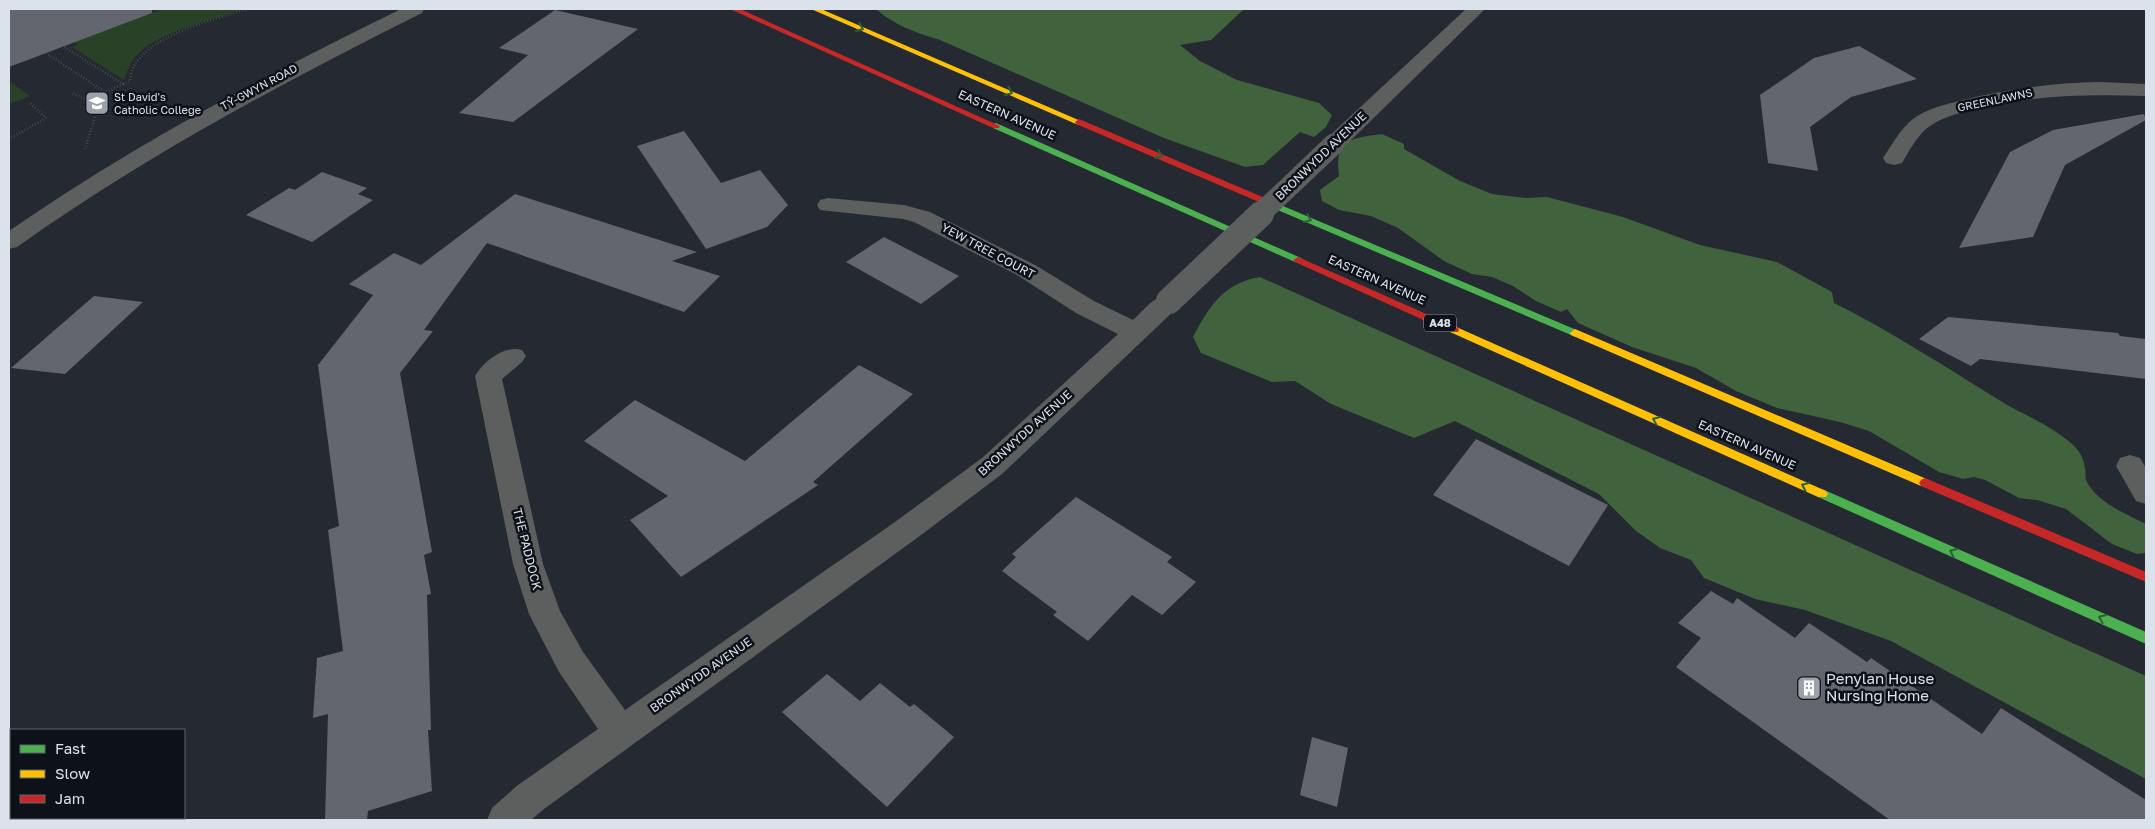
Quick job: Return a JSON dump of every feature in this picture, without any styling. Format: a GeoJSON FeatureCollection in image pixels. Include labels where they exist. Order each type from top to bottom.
{"type":"FeatureCollection","features":[{"type":"Feature","properties":{"kind":"highway","name":"EASTERN AVENUE"},"geometry":{"type":"LineString","coordinates":[[734,9],[2146,638]]}},
{"type":"Feature","properties":{"kind":"highway","name":"EASTERN AVENUE"},"geometry":{"type":"LineString","coordinates":[[815,9],[2146,577]]}},
{"type":"Feature","properties":{"kind":"street","name":"TŶ-GWYN ROAD"},"geometry":{"type":"LineString","coordinates":[[9,242],[125,164],[243,96],[415,9]]}},
{"type":"Feature","properties":{"kind":"street","name":"BRONWYDD AVENUE"},"geometry":{"type":"LineString","coordinates":[[505,820],[531,797],[906,530],[992,466],[1169,301],[1476,9]]}},
{"type":"Feature","properties":{"kind":"street","name":"GREENLAWNS"},"geometry":{"type":"LineString","coordinates":[[1894,158],[1918,124],[1942,112],[1978,102],[2020,92],[2069,88],[2108,87],[2146,90]]}},
{"type":"Feature","properties":{"kind":"street","name":"YEW TREE COURT"},"geometry":{"type":"LineString","coordinates":[[828,205],[904,212],[922,217],[1026,270],[1085,307],[1135,332]]}},
{"type":"Feature","properties":{"kind":"street","name":"THE PADDOCK"},"geometry":{"type":"LineString","coordinates":[[514,356],[488,376],[528,564],[545,614],[567,654],[621,733]]}},
{"type":"Feature","properties":{"kind":"street"},"geometry":{"type":"LineString","coordinates":[[2130,466],[2146,493]]}},
{"type":"Feature","properties":{"kind":"path"},"geometry":{"type":"LineString","coordinates":[[46,53],[105,92],[130,81],[129,76],[139,57],[153,45],[247,9]]}},
{"type":"Feature","properties":{"kind":"path"},"geometry":{"type":"LineString","coordinates":[[63,46],[123,84]]}},
{"type":"Feature","properties":{"kind":"path"},"geometry":{"type":"LineString","coordinates":[[73,94],[88,100],[98,107],[85,150],[125,164]]}},
{"type":"Feature","properties":{"kind":"path"},"geometry":{"type":"LineString","coordinates":[[9,138],[46,118],[30,102]]}},
{"type":"Feature","properties":{"kind":"green space"},"geometry":{"type":"Polygon","coordinates":[[[162,9],[242,9],[159,39],[139,53],[128,69],[124,80],[72,47],[78,45],[74,42],[162,9]]]}},
{"type":"Feature","properties":{"kind":"green space"},"geometry":{"type":"Polygon","coordinates":[[[876,9],[1244,9],[1211,40],[1180,45],[1200,61],[1237,80],[1319,103],[1332,115],[1326,127],[1314,137],[1300,132],[1263,165],[1245,167],[1164,138],[940,40],[906,28],[890,20],[876,9]]]}},
{"type":"Feature","properties":{"kind":"green space"},"geometry":{"type":"Polygon","coordinates":[[[9,81],[30,96],[9,104],[9,81]]]}},
{"type":"Feature","properties":{"kind":"green space"},"geometry":{"type":"Polygon","coordinates":[[[1382,134],[1404,144],[1404,149],[1460,181],[1492,194],[1527,198],[1547,197],[1623,217],[1700,245],[1777,262],[1832,292],[1834,303],[1897,337],[2071,443],[2081,454],[2084,461],[2086,480],[2097,495],[2112,506],[2146,524],[2146,553],[2137,554],[2112,544],[2066,509],[2037,500],[2019,498],[1985,480],[1974,477],[1963,479],[1939,472],[1869,431],[1840,422],[1777,408],[1736,391],[1696,368],[1632,347],[1578,323],[1567,309],[1561,312],[1536,301],[1513,286],[1492,277],[1472,274],[1444,261],[1398,228],[1371,216],[1339,210],[1322,201],[1320,190],[1339,176],[1339,154],[1342,148],[1353,139],[1382,134]]]}},
{"type":"Feature","properties":{"kind":"green space"},"geometry":{"type":"Polygon","coordinates":[[[1260,277],[2146,676],[2146,779],[1891,641],[1805,610],[1755,599],[1704,578],[1691,560],[1660,548],[1636,531],[1599,494],[1455,421],[1414,438],[1331,404],[1295,381],[1272,382],[1201,353],[1193,337],[1211,306],[1236,285],[1260,277]]]}},
{"type":"Feature","properties":{"kind":"building"},"geometry":{"type":"Polygon","coordinates":[[[9,9],[152,9],[152,13],[9,67],[9,9]]]}},
{"type":"Feature","properties":{"kind":"building"},"geometry":{"type":"Polygon","coordinates":[[[555,10],[638,29],[513,122],[459,113],[528,55],[499,48],[555,10]]]}},
{"type":"Feature","properties":{"kind":"building"},"geometry":{"type":"Polygon","coordinates":[[[1859,46],[1917,79],[1851,97],[1810,127],[1818,171],[1768,163],[1760,95],[1814,58],[1859,46]]]}},
{"type":"Feature","properties":{"kind":"building"},"geometry":{"type":"Polygon","coordinates":[[[2144,114],[2146,120],[2065,165],[2033,237],[1959,248],[2010,152],[2053,130],[2144,114]]]}},
{"type":"Feature","properties":{"kind":"building"},"geometry":{"type":"Polygon","coordinates":[[[684,131],[721,183],[760,170],[788,205],[767,227],[706,249],[637,146],[684,131]]]}},
{"type":"Feature","properties":{"kind":"building"},"geometry":{"type":"Polygon","coordinates":[[[322,172],[367,188],[358,194],[373,200],[312,242],[246,215],[289,188],[295,190],[322,172]]]}},
{"type":"Feature","properties":{"kind":"building"},"geometry":{"type":"Polygon","coordinates":[[[515,194],[697,252],[672,261],[720,276],[684,312],[487,243],[424,330],[433,331],[400,373],[432,552],[424,555],[431,594],[427,595],[431,730],[428,730],[432,791],[368,811],[367,820],[325,820],[328,714],[313,718],[317,658],[343,651],[328,530],[339,526],[318,365],[373,295],[349,284],[394,253],[421,265],[515,194]]]}},
{"type":"Feature","properties":{"kind":"building"},"geometry":{"type":"Polygon","coordinates":[[[884,237],[959,276],[921,304],[846,262],[884,237]]]}},
{"type":"Feature","properties":{"kind":"building"},"geometry":{"type":"Polygon","coordinates":[[[94,296],[143,302],[65,374],[11,368],[94,296]]]}},
{"type":"Feature","properties":{"kind":"building"},"geometry":{"type":"Polygon","coordinates":[[[1948,317],[2118,333],[2120,336],[2146,339],[2146,379],[1980,359],[1971,366],[1919,339],[1948,317]]]}},
{"type":"Feature","properties":{"kind":"building"},"geometry":{"type":"Polygon","coordinates":[[[859,365],[913,394],[813,482],[818,485],[681,577],[630,520],[668,496],[584,441],[635,400],[745,461],[859,365]]]}},
{"type":"Feature","properties":{"kind":"building"},"geometry":{"type":"Polygon","coordinates":[[[1476,439],[1608,505],[1569,566],[1433,495],[1476,439]]]}},
{"type":"Feature","properties":{"kind":"building"},"geometry":{"type":"Polygon","coordinates":[[[1076,497],[1172,557],[1167,562],[1196,582],[1162,615],[1132,595],[1088,641],[1053,615],[1057,612],[1002,571],[1016,557],[1012,554],[1076,497]]]}},
{"type":"Feature","properties":{"kind":"building","name":"Penylan House Nursing Home"},"geometry":{"type":"Polygon","coordinates":[[[1711,591],[1733,604],[1737,598],[1795,638],[1809,623],[1867,662],[1871,658],[1982,734],[2001,708],[2146,800],[2146,820],[1890,820],[1676,667],[1701,638],[1678,623],[1711,591]]]}},
{"type":"Feature","properties":{"kind":"building"},"geometry":{"type":"Polygon","coordinates":[[[827,674],[860,701],[880,683],[910,707],[914,704],[954,737],[887,807],[782,712],[827,674]]]}},
{"type":"Feature","properties":{"kind":"building"},"geometry":{"type":"Polygon","coordinates":[[[1312,737],[1348,748],[1337,807],[1300,795],[1312,737]]]}},
{"type":"Feature","properties":{"kind":"traffic: fast"},"geometry":{"type":"LineString","coordinates":[[996,126],[1298,260]]}},
{"type":"Feature","properties":{"kind":"traffic: fast"},"geometry":{"type":"LineString","coordinates":[[1269,203],[1575,333]]}},
{"type":"Feature","properties":{"kind":"traffic: fast"},"geometry":{"type":"LineString","coordinates":[[1822,494],[2146,638]]}},
{"type":"Feature","properties":{"kind":"traffic: slow"},"geometry":{"type":"LineString","coordinates":[[815,9],[1079,122]]}},
{"type":"Feature","properties":{"kind":"traffic: slow"},"geometry":{"type":"LineString","coordinates":[[1454,330],[1822,494]]}},
{"type":"Feature","properties":{"kind":"traffic: slow"},"geometry":{"type":"LineString","coordinates":[[1575,333],[1925,483]]}},
{"type":"Feature","properties":{"kind":"traffic: jam"},"geometry":{"type":"LineString","coordinates":[[734,9],[996,126]]}},
{"type":"Feature","properties":{"kind":"traffic: jam"},"geometry":{"type":"LineString","coordinates":[[1079,122],[1269,203]]}},
{"type":"Feature","properties":{"kind":"traffic: jam"},"geometry":{"type":"LineString","coordinates":[[1298,260],[1454,330]]}},
{"type":"Feature","properties":{"kind":"traffic: jam"},"geometry":{"type":"LineString","coordinates":[[1925,483],[2146,577]]}},
{"type":"Feature","properties":{"kind":"place","name":"St David's Catholic College"},"geometry":{"type":"Point","coordinates":[97,103]}},
{"type":"Feature","properties":{"kind":"place","name":"Penylan House Nursing Home"},"geometry":{"type":"Point","coordinates":[1809,688]}}]}
